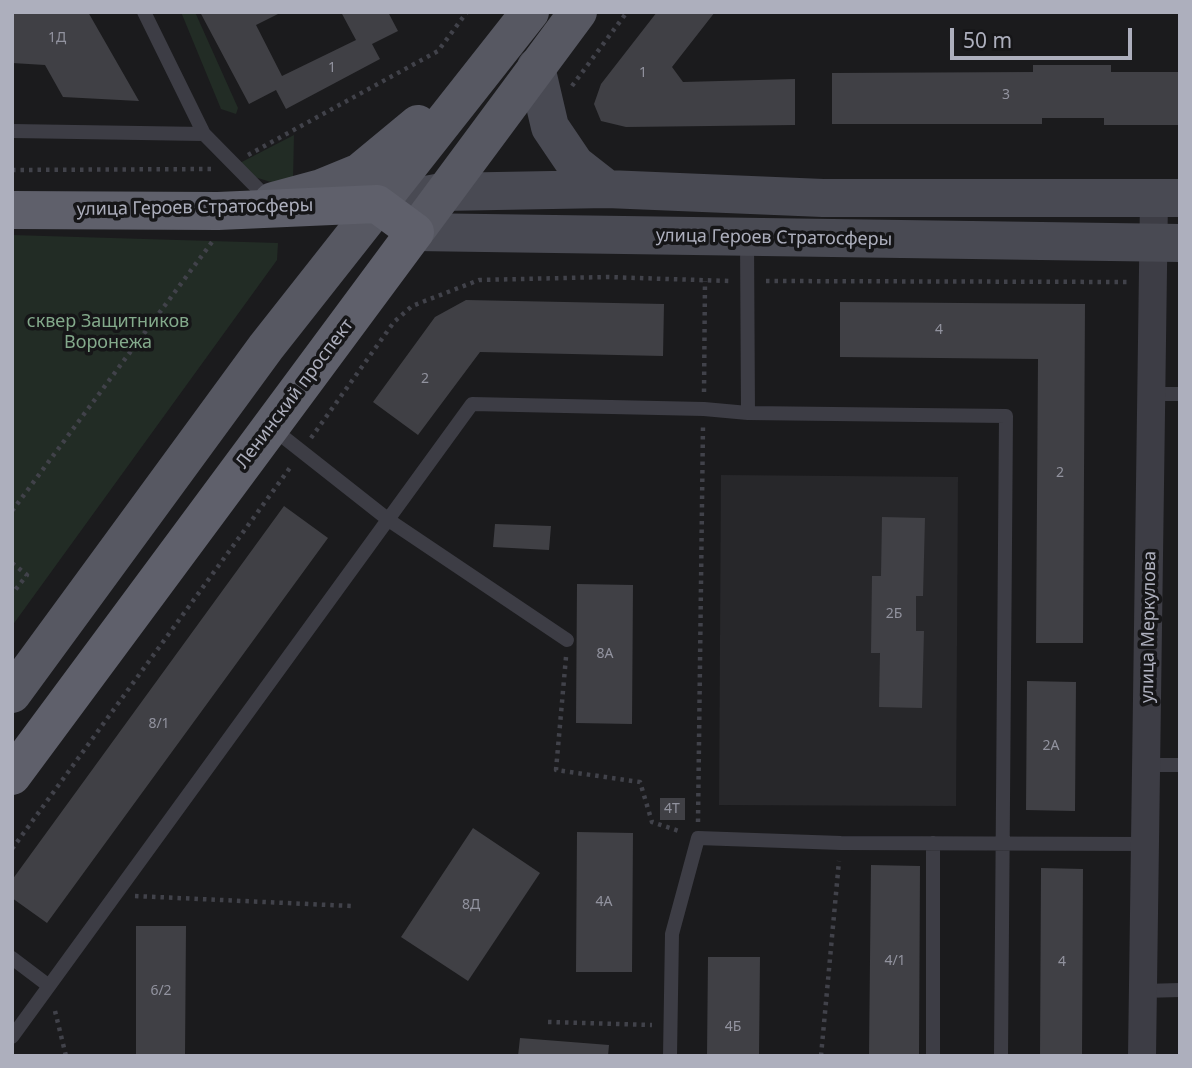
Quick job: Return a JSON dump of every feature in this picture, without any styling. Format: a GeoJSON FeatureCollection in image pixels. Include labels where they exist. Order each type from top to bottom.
{"type":"FeatureCollection","features":[{"type":"Feature","properties":{"kind":"highway","name":"улица Героев Стратосферы"},"geometry":{"type":"LineString","coordinates":[[12,210],[241,216],[377,204]]}},
{"type":"Feature","properties":{"kind":"highway"},"geometry":{"type":"LineString","coordinates":[[377,204],[415,232]]}},
{"type":"Feature","properties":{"kind":"highway","name":"Ленинский проспект"},"geometry":{"type":"LineString","coordinates":[[12,776],[415,232]]}},
{"type":"Feature","properties":{"kind":"main road"},"geometry":{"type":"LineString","coordinates":[[12,694],[267,347],[530,12]]}},
{"type":"Feature","properties":{"kind":"main road","name":"Ленинский проспект"},"geometry":{"type":"LineString","coordinates":[[415,232],[442,192],[578,12]]}},
{"type":"Feature","properties":{"kind":"main road"},"geometry":{"type":"LineString","coordinates":[[241,216],[360,172],[386,153],[505,44]]}},
{"type":"Feature","properties":{"kind":"main road"},"geometry":{"type":"LineString","coordinates":[[536,67],[550,127],[575,164],[607,189]]}},
{"type":"Feature","properties":{"kind":"main road","name":"улица Героев Стратосферы"},"geometry":{"type":"LineString","coordinates":[[377,204],[442,192],[607,189],[823,198],[1167,198]]}},
{"type":"Feature","properties":{"kind":"main road","name":"улица Героев Стратосферы"},"geometry":{"type":"LineString","coordinates":[[415,232],[747,239],[1168,243]]}},
{"type":"Feature","properties":{"kind":"street","name":"улица Меркулова"},"geometry":{"type":"LineString","coordinates":[[1142,1056],[1147,765],[1166,394],[1167,198]]}},
{"type":"Feature","properties":{"kind":"lane"},"geometry":{"type":"LineString","coordinates":[[144,12],[204,134],[231,164],[241,216]]}},
{"type":"Feature","properties":{"kind":"lane"},"geometry":{"type":"LineString","coordinates":[[12,131],[204,134]]}},
{"type":"Feature","properties":{"kind":"lane"},"geometry":{"type":"LineString","coordinates":[[747,239],[748,413]]}},
{"type":"Feature","properties":{"kind":"lane"},"geometry":{"type":"LineString","coordinates":[[12,1037],[390,521],[472,404],[704,409],[748,413],[1006,416],[1001,1056]]}},
{"type":"Feature","properties":{"kind":"lane"},"geometry":{"type":"LineString","coordinates":[[271,427],[390,521],[567,640]]}},
{"type":"Feature","properties":{"kind":"lane"},"geometry":{"type":"LineString","coordinates":[[1147,765],[1180,765]]}},
{"type":"Feature","properties":{"kind":"lane"},"geometry":{"type":"LineString","coordinates":[[670,1056],[672,934],[698,838],[1146,844]]}},
{"type":"Feature","properties":{"kind":"lane"},"geometry":{"type":"LineString","coordinates":[[933,843],[933,1056]]}},
{"type":"Feature","properties":{"kind":"lane"},"geometry":{"type":"LineString","coordinates":[[12,958],[49,986]]}},
{"type":"Feature","properties":{"kind":"lane"},"geometry":{"type":"LineString","coordinates":[[1143,991],[1180,990]]}},
{"type":"Feature","properties":{"kind":"path"},"geometry":{"type":"LineString","coordinates":[[12,170],[219,170],[438,51],[467,12]]}},
{"type":"Feature","properties":{"kind":"path"},"geometry":{"type":"LineString","coordinates":[[568,91],[627,12]]}},
{"type":"Feature","properties":{"kind":"path"},"geometry":{"type":"LineString","coordinates":[[12,511],[205,253],[241,216]]}},
{"type":"Feature","properties":{"kind":"path"},"geometry":{"type":"LineString","coordinates":[[567,640],[556,770],[640,782],[652,822],[698,838],[705,281]]}},
{"type":"Feature","properties":{"kind":"path"},"geometry":{"type":"LineString","coordinates":[[12,563],[27,575],[12,594]]}},
{"type":"Feature","properties":{"kind":"path"},"geometry":{"type":"LineString","coordinates":[[821,1056],[841,842]]}},
{"type":"Feature","properties":{"kind":"path"},"geometry":{"type":"LineString","coordinates":[[134,896],[351,906]]}},
{"type":"Feature","properties":{"kind":"path"},"geometry":{"type":"LineString","coordinates":[[49,986],[66,1056]]}},
{"type":"Feature","properties":{"kind":"path"},"geometry":{"type":"LineString","coordinates":[[548,1022],[671,1025]]}},
{"type":"Feature","properties":{"kind":"shaded area"},"geometry":{"type":"Polygon","coordinates":[[[721,475],[958,477],[956,806],[719,805],[721,475]]]}},
{"type":"Feature","properties":{"kind":"green space"},"geometry":{"type":"Polygon","coordinates":[[[181,12],[195,12],[238,108],[236,114],[221,109],[181,12]]]}},
{"type":"Feature","properties":{"kind":"green space"},"geometry":{"type":"Polygon","coordinates":[[[294,135],[293,180],[278,184],[251,176],[234,166],[294,135]]]}},
{"type":"Feature","properties":{"kind":"green space","name":"сквер Защитников Воронежа"},"geometry":{"type":"Polygon","coordinates":[[[12,235],[278,243],[277,260],[12,626],[12,235]]]}},
{"type":"Feature","properties":{"kind":"building"},"geometry":{"type":"Polygon","coordinates":[[[12,12],[88,12],[139,101],[63,97],[45,65],[12,63],[12,12]]]}},
{"type":"Feature","properties":{"kind":"building"},"geometry":{"type":"Polygon","coordinates":[[[200,12],[282,12],[256,25],[282,76],[356,40],[341,12],[388,12],[398,31],[372,44],[380,59],[286,109],[276,90],[249,104],[200,12]]]}},
{"type":"Feature","properties":{"kind":"building"},"geometry":{"type":"Polygon","coordinates":[[[657,12],[715,12],[672,67],[683,82],[795,79],[795,125],[626,127],[601,121],[594,104],[601,84],[657,12]]]}},
{"type":"Feature","properties":{"kind":"building"},"geometry":{"type":"Polygon","coordinates":[[[1033,65],[1111,65],[1111,72],[1180,72],[1180,125],[1104,125],[1104,118],[1042,118],[1042,124],[832,124],[832,73],[1033,72],[1033,65]]]}},
{"type":"Feature","properties":{"kind":"building"},"geometry":{"type":"Polygon","coordinates":[[[466,300],[664,304],[663,356],[480,352],[418,435],[373,402],[435,317],[466,300]]]}},
{"type":"Feature","properties":{"kind":"building"},"geometry":{"type":"Polygon","coordinates":[[[840,302],[1085,304],[1083,643],[1036,643],[1038,359],[840,357],[840,302]]]}},
{"type":"Feature","properties":{"kind":"building"},"geometry":{"type":"Polygon","coordinates":[[[284,506],[328,538],[47,923],[12,898],[12,880],[284,506]]]}},
{"type":"Feature","properties":{"kind":"building"},"geometry":{"type":"Polygon","coordinates":[[[882,517],[925,518],[923,596],[916,596],[916,631],[924,631],[922,708],[879,707],[880,653],[871,653],[872,576],[881,576],[882,517]]]}},
{"type":"Feature","properties":{"kind":"building"},"geometry":{"type":"Polygon","coordinates":[[[495,524],[551,526],[549,550],[493,547],[495,524]]]}},
{"type":"Feature","properties":{"kind":"building"},"geometry":{"type":"Polygon","coordinates":[[[577,584],[633,585],[632,724],[576,723],[577,584]]]}},
{"type":"Feature","properties":{"kind":"building"},"geometry":{"type":"Polygon","coordinates":[[[1027,681],[1076,682],[1075,811],[1026,810],[1027,681]]]}},
{"type":"Feature","properties":{"kind":"building"},"geometry":{"type":"Polygon","coordinates":[[[660,798],[685,798],[685,820],[660,820],[660,798]]]}},
{"type":"Feature","properties":{"kind":"building"},"geometry":{"type":"Polygon","coordinates":[[[473,828],[540,873],[468,981],[401,937],[473,828]]]}},
{"type":"Feature","properties":{"kind":"building"},"geometry":{"type":"Polygon","coordinates":[[[577,832],[633,833],[632,972],[576,972],[577,832]]]}},
{"type":"Feature","properties":{"kind":"building"},"geometry":{"type":"Polygon","coordinates":[[[871,865],[920,866],[919,1056],[869,1056],[871,865]]]}},
{"type":"Feature","properties":{"kind":"building"},"geometry":{"type":"Polygon","coordinates":[[[1041,868],[1083,869],[1082,1056],[1040,1056],[1041,868]]]}},
{"type":"Feature","properties":{"kind":"building"},"geometry":{"type":"Polygon","coordinates":[[[136,926],[186,926],[185,1056],[136,1056],[136,926]]]}},
{"type":"Feature","properties":{"kind":"building"},"geometry":{"type":"Polygon","coordinates":[[[708,957],[760,957],[759,1056],[707,1056],[708,957]]]}},
{"type":"Feature","properties":{"kind":"building"},"geometry":{"type":"Polygon","coordinates":[[[520,1038],[609,1045],[608,1056],[518,1056],[520,1038]]]}}]}
